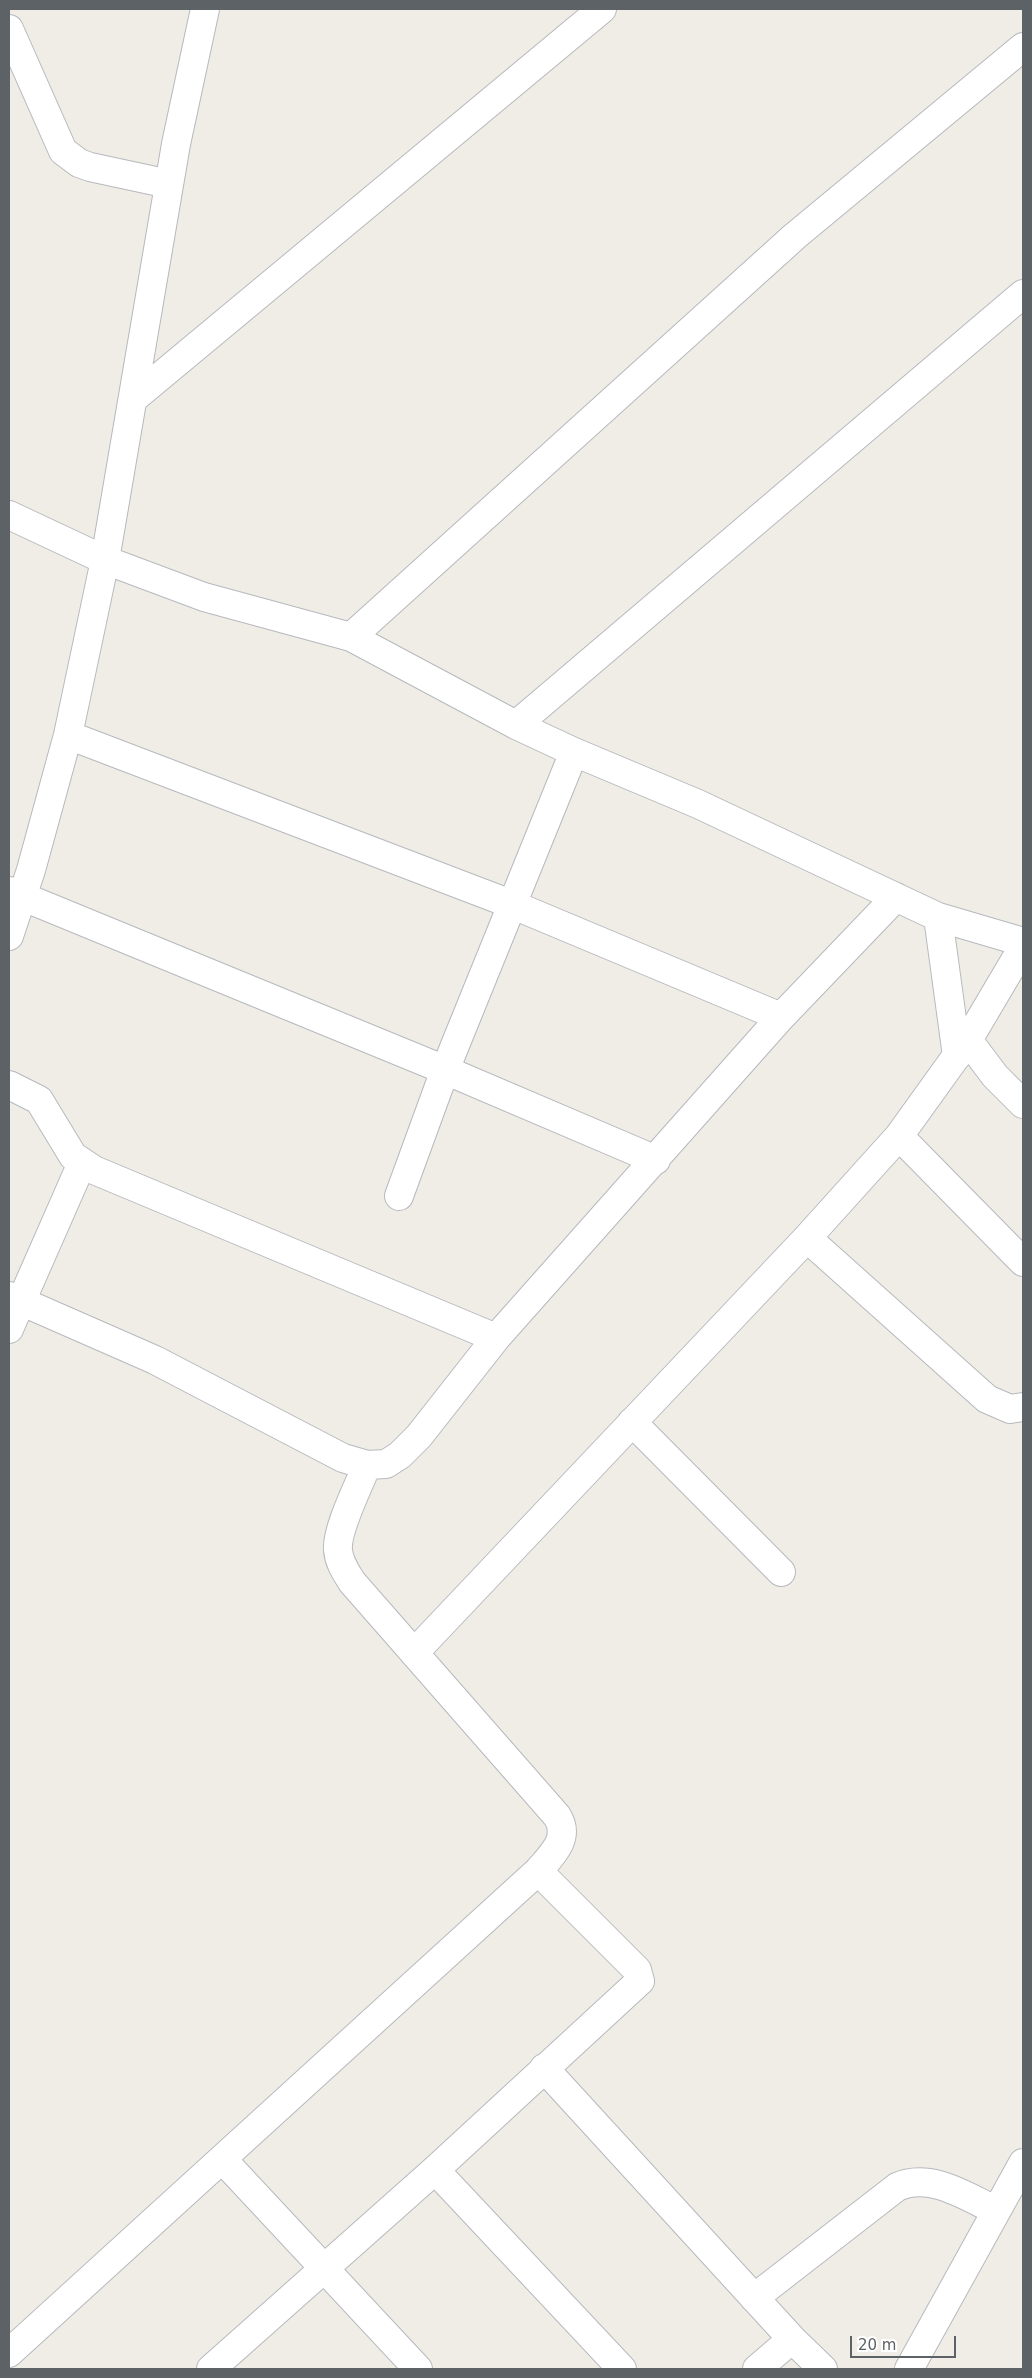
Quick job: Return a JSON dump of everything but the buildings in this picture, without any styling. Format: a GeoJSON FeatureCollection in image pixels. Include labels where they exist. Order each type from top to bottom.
{"type":"FeatureCollection","features":[{"type":"Feature","properties":{"kind":"street"},"geometry":{"type":"LineString","coordinates":[[9,936],[16,893],[68,735],[105,560],[169,184],[205,9]]}},
{"type":"Feature","properties":{"kind":"street"},"geometry":{"type":"LineString","coordinates":[[133,399],[602,9]]}},
{"type":"Feature","properties":{"kind":"street"},"geometry":{"type":"LineString","coordinates":[[9,30],[63,150],[79,163],[90,167],[169,184]]}},
{"type":"Feature","properties":{"kind":"street"},"geometry":{"type":"LineString","coordinates":[[351,637],[795,236],[1023,47]]}},
{"type":"Feature","properties":{"kind":"street"},"geometry":{"type":"LineString","coordinates":[[516,725],[1023,294]]}},
{"type":"Feature","properties":{"kind":"street"},"geometry":{"type":"LineString","coordinates":[[9,515],[105,560],[204,597],[351,637],[516,725],[574,752],[698,804],[938,917],[1023,942]]}},
{"type":"Feature","properties":{"kind":"street"},"geometry":{"type":"LineString","coordinates":[[68,735],[511,904],[781,1017]]}},
{"type":"Feature","properties":{"kind":"street"},"geometry":{"type":"LineString","coordinates":[[400,1196],[445,1070],[574,752]]}},
{"type":"Feature","properties":{"kind":"street"},"geometry":{"type":"LineString","coordinates":[[16,893],[445,1070],[656,1160]]}},
{"type":"Feature","properties":{"kind":"street"},"geometry":{"type":"LineString","coordinates":[[15,1299],[155,1360],[343,1458],[367,1465],[386,1464],[400,1455],[419,1436],[496,1338],[781,1017],[896,896]]}},
{"type":"Feature","properties":{"kind":"street"},"geometry":{"type":"LineString","coordinates":[[938,917],[963,1048],[996,1076],[1023,1104]]}},
{"type":"Feature","properties":{"kind":"street"},"geometry":{"type":"LineString","coordinates":[[414,1653],[807,1238],[899,1136],[963,1048],[1023,947]]}},
{"type":"Feature","properties":{"kind":"street"},"geometry":{"type":"LineString","coordinates":[[9,1085],[38,1100],[66,1147],[82,1163],[106,1176],[496,1338]]}},
{"type":"Feature","properties":{"kind":"street"},"geometry":{"type":"LineString","coordinates":[[899,1136],[1023,1262]]}},
{"type":"Feature","properties":{"kind":"street"},"geometry":{"type":"LineString","coordinates":[[9,1328],[15,1299],[82,1163]]}},
{"type":"Feature","properties":{"kind":"street"},"geometry":{"type":"LineString","coordinates":[[807,1238],[987,1399],[1010,1409],[1023,1407]]}},
{"type":"Feature","properties":{"kind":"street"},"geometry":{"type":"LineString","coordinates":[[632,1422],[781,1572]]}},
{"type":"Feature","properties":{"kind":"street"},"geometry":{"type":"LineString","coordinates":[[9,2353],[538,1871],[560,1843],[563,1831],[562,1823],[352,1582],[341,1566],[338,1550],[339,1535],[367,1465]]}},
{"type":"Feature","properties":{"kind":"street"},"geometry":{"type":"LineString","coordinates":[[211,2369],[324,2267],[436,2170],[544,2068],[636,1986],[640,1976],[637,1970],[538,1871]]}},
{"type":"Feature","properties":{"kind":"street"},"geometry":{"type":"LineString","coordinates":[[544,2068],[792,2339],[824,2369]]}},
{"type":"Feature","properties":{"kind":"street"},"geometry":{"type":"LineString","coordinates":[[223,2160],[418,2369]]}},
{"type":"Feature","properties":{"kind":"street"},"geometry":{"type":"LineString","coordinates":[[908,2369],[1023,2163]]}},
{"type":"Feature","properties":{"kind":"street"},"geometry":{"type":"LineString","coordinates":[[436,2170],[622,2369]]}},
{"type":"Feature","properties":{"kind":"street"},"geometry":{"type":"LineString","coordinates":[[754,2298],[897,2187],[909,2181],[922,2180],[936,2184],[996,2210]]}},
{"type":"Feature","properties":{"kind":"street"},"geometry":{"type":"LineString","coordinates":[[757,2369],[792,2339]]}}]}
